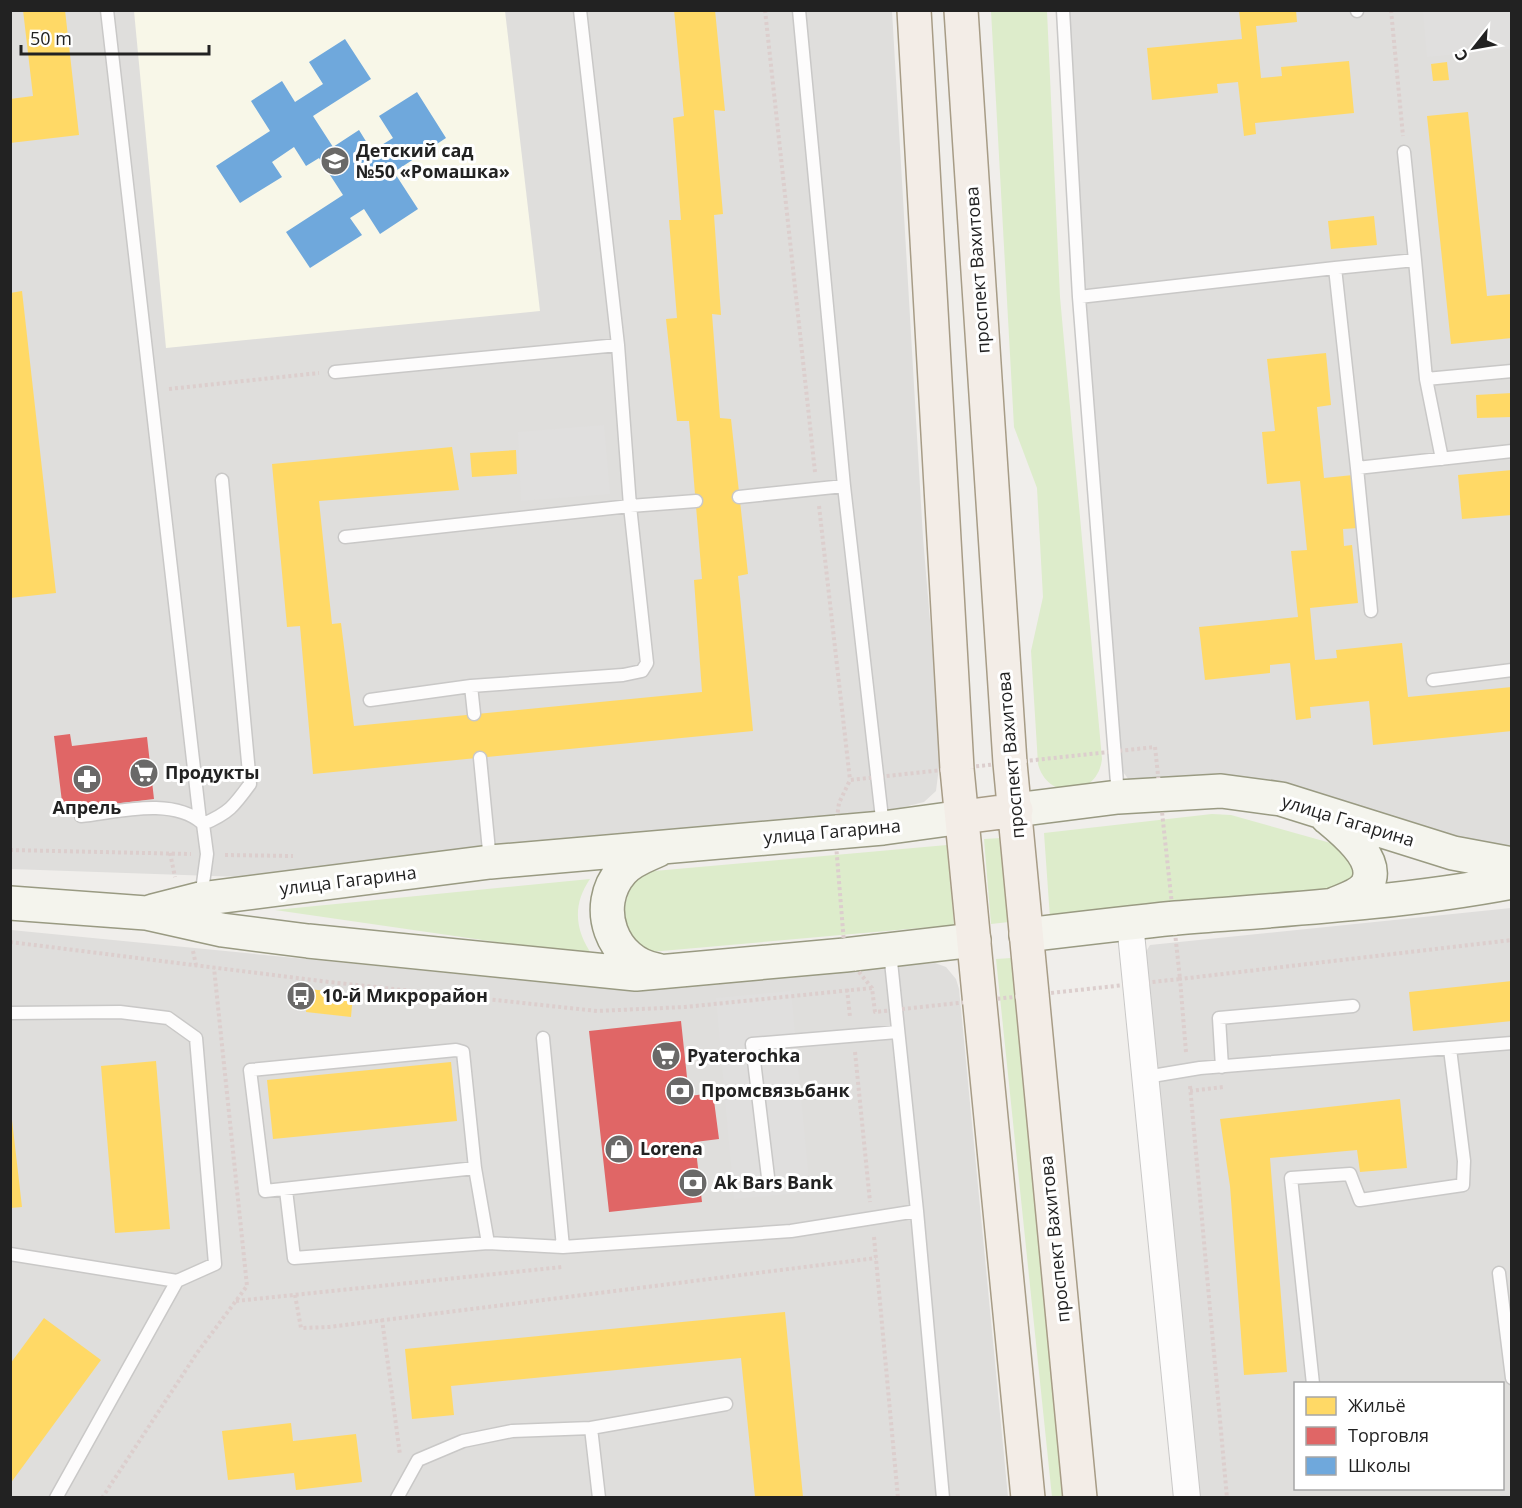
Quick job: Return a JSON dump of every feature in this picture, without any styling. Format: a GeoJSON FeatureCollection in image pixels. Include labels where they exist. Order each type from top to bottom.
{"type":"FeatureCollection","features":[{"type":"Feature","properties":{"kind":"main road"},"geometry":{"type":"LineString","coordinates":[[914,10],[957,769],[1028,1497]]}},
{"type":"Feature","properties":{"kind":"main road","name":"проспект Вахитова"},"geometry":{"type":"LineString","coordinates":[[961,10],[1010,763],[1080,1497]]}},
{"type":"Feature","properties":{"kind":"main road","name":"улица Гагарина"},"geometry":{"type":"LineString","coordinates":[[146,913],[201,900],[490,862],[883,828],[1118,797],[1221,791],[1281,799],[1453,853],[1512,864]]}},
{"type":"Feature","properties":{"kind":"main road"},"geometry":{"type":"LineString","coordinates":[[1317,810],[1357,844],[1370,873],[1367,885],[1361,892],[1333,905]]}},
{"type":"Feature","properties":{"kind":"main road"},"geometry":{"type":"LineString","coordinates":[[665,846],[639,858],[620,873],[609,894],[607,918],[614,940],[629,959],[649,969],[679,971]]}},
{"type":"Feature","properties":{"kind":"main road","name":"улица Гагарина"},"geometry":{"type":"LineString","coordinates":[[10,903],[146,913],[222,930],[308,941],[636,974],[890,951],[1130,923],[1333,905],[1476,889],[1512,882]]}},
{"type":"Feature","properties":{"kind":"street"},"geometry":{"type":"LineString","coordinates":[[1130,923],[1187,1497]]}},
{"type":"Feature","properties":{"kind":"lane"},"geometry":{"type":"LineString","coordinates":[[107,10],[150,391],[207,854],[201,900]]}},
{"type":"Feature","properties":{"kind":"lane"},"geometry":{"type":"LineString","coordinates":[[370,700],[471,687],[623,675],[642,671],[647,663],[630,506],[618,345],[580,10]]}},
{"type":"Feature","properties":{"kind":"lane"},"geometry":{"type":"LineString","coordinates":[[799,10],[844,486],[883,828]]}},
{"type":"Feature","properties":{"kind":"lane"},"geometry":{"type":"LineString","coordinates":[[1063,10],[1078,297],[1118,797]]}},
{"type":"Feature","properties":{"kind":"lane"},"geometry":{"type":"LineString","coordinates":[[1404,152],[1426,380],[1442,459]]}},
{"type":"Feature","properties":{"kind":"lane"},"geometry":{"type":"LineString","coordinates":[[1078,297],[1415,260]]}},
{"type":"Feature","properties":{"kind":"lane"},"geometry":{"type":"LineString","coordinates":[[1335,268],[1371,611]]}},
{"type":"Feature","properties":{"kind":"lane"},"geometry":{"type":"LineString","coordinates":[[334,372],[618,345]]}},
{"type":"Feature","properties":{"kind":"lane"},"geometry":{"type":"LineString","coordinates":[[1426,380],[1512,371]]}},
{"type":"Feature","properties":{"kind":"lane"},"geometry":{"type":"LineString","coordinates":[[1357,468],[1512,451]]}},
{"type":"Feature","properties":{"kind":"lane"},"geometry":{"type":"LineString","coordinates":[[202,823],[223,816],[250,784],[222,480]]}},
{"type":"Feature","properties":{"kind":"lane"},"geometry":{"type":"LineString","coordinates":[[739,497],[844,486]]}},
{"type":"Feature","properties":{"kind":"lane"},"geometry":{"type":"LineString","coordinates":[[345,537],[696,501]]}},
{"type":"Feature","properties":{"kind":"lane"},"geometry":{"type":"LineString","coordinates":[[1433,680],[1512,670]]}},
{"type":"Feature","properties":{"kind":"lane"},"geometry":{"type":"LineString","coordinates":[[471,687],[474,714]]}},
{"type":"Feature","properties":{"kind":"lane"},"geometry":{"type":"LineString","coordinates":[[480,758],[490,862]]}},
{"type":"Feature","properties":{"kind":"lane"},"geometry":{"type":"LineString","coordinates":[[81,816],[160,808],[190,813],[202,823]]}},
{"type":"Feature","properties":{"kind":"lane"},"geometry":{"type":"LineString","coordinates":[[890,951],[918,1211],[943,1497]]}},
{"type":"Feature","properties":{"kind":"lane"},"geometry":{"type":"LineString","coordinates":[[1222,1066],[1219,1018],[1353,1006]]}},
{"type":"Feature","properties":{"kind":"lane"},"geometry":{"type":"LineString","coordinates":[[10,1013],[120,1012],[168,1018],[196,1038],[215,1264],[177,1281],[10,1254]]}},
{"type":"Feature","properties":{"kind":"lane"},"geometry":{"type":"LineString","coordinates":[[768,1177],[752,1044],[897,1032]]}},
{"type":"Feature","properties":{"kind":"lane"},"geometry":{"type":"LineString","coordinates":[[543,1038],[563,1247]]}},
{"type":"Feature","properties":{"kind":"lane"},"geometry":{"type":"LineString","coordinates":[[1146,1077],[1222,1066],[1512,1043]]}},
{"type":"Feature","properties":{"kind":"lane"},"geometry":{"type":"LineString","coordinates":[[1313,1382],[1291,1178],[1350,1174],[1360,1200],[1463,1185],[1464,1161],[1449,1049]]}},
{"type":"Feature","properties":{"kind":"lane"},"geometry":{"type":"LineString","coordinates":[[475,1168],[265,1191],[250,1070],[456,1050],[463,1052],[475,1168],[488,1243]]}},
{"type":"Feature","properties":{"kind":"lane"},"geometry":{"type":"LineString","coordinates":[[286,1190],[294,1258],[488,1243],[563,1247],[791,1231],[918,1211]]}},
{"type":"Feature","properties":{"kind":"lane"},"geometry":{"type":"LineString","coordinates":[[1499,1273],[1512,1378]]}},
{"type":"Feature","properties":{"kind":"lane"},"geometry":{"type":"LineString","coordinates":[[56,1497],[177,1281]]}},
{"type":"Feature","properties":{"kind":"lane"},"geometry":{"type":"LineString","coordinates":[[397,1497],[418,1460],[463,1441],[512,1431],[591,1428],[726,1404]]}},
{"type":"Feature","properties":{"kind":"lane"},"geometry":{"type":"LineString","coordinates":[[591,1428],[599,1497]]}},
{"type":"Feature","properties":{"kind":"path"},"geometry":{"type":"LineString","coordinates":[[765,10],[850,780]]}},
{"type":"Feature","properties":{"kind":"path"},"geometry":{"type":"LineString","coordinates":[[1391,10],[1404,152]]}},
{"type":"Feature","properties":{"kind":"path"},"geometry":{"type":"LineString","coordinates":[[150,391],[334,372]]}},
{"type":"Feature","properties":{"kind":"path"},"geometry":{"type":"LineString","coordinates":[[1227,1497],[1180,979],[1512,940]]}},
{"type":"Feature","properties":{"kind":"path"},"geometry":{"type":"LineString","coordinates":[[295,1295],[301,1328],[876,1257]]}},
{"type":"Feature","properties":{"kind":"path"},"geometry":{"type":"LineString","coordinates":[[236,1301],[567,1267]]}},
{"type":"Feature","properties":{"kind":"path"},"geometry":{"type":"LineString","coordinates":[[382,1319],[404,1485]]}},
{"type":"Feature","properties":{"kind":"shaded area"},"geometry":{"type":"Polygon","coordinates":[[[11,11],[892,11],[923,538],[941,751],[936,791],[924,802],[900,808],[329,874],[274,878],[11,869],[11,11]]]}},
{"type":"Feature","properties":{"kind":"shaded area","name":"Детский сад №50 «Ромашка»"},"geometry":{"type":"Polygon","coordinates":[[[134,11],[505,11],[540,311],[166,348],[134,11]]]}},
{"type":"Feature","properties":{"kind":"shaded area"},"geometry":{"type":"Polygon","coordinates":[[[1060,11],[1511,11],[1511,856],[1132,784],[1120,768],[1060,11]]]}},
{"type":"Feature","properties":{"kind":"shaded area"},"geometry":{"type":"Polygon","coordinates":[[[1423,11],[1511,11],[1511,49],[1427,57],[1423,11]]]}},
{"type":"Feature","properties":{"kind":"shaded area"},"geometry":{"type":"Polygon","coordinates":[[[604,425],[610,494],[521,501],[518,432],[604,425]]]}},
{"type":"Feature","properties":{"kind":"shaded area"},"geometry":{"type":"Polygon","coordinates":[[[1511,908],[1511,1497],[1196,1497],[1141,960],[1150,945],[1511,908]]]}},
{"type":"Feature","properties":{"kind":"shaded area"},"geometry":{"type":"Polygon","coordinates":[[[11,930],[591,987],[618,987],[935,963],[946,967],[956,979],[959,989],[1008,1497],[11,1498],[11,930]]]}},
{"type":"Feature","properties":{"kind":"shaded area"},"geometry":{"type":"Polygon","coordinates":[[[791,991],[810,1192],[734,1199],[716,998],[791,991]]]}},
{"type":"Feature","properties":{"kind":"green space"},"geometry":{"type":"Polygon","coordinates":[[[991,11],[1047,11],[1060,297],[1102,759],[1099,772],[1092,781],[1072,790],[1052,785],[1043,776],[1038,764],[1031,651],[1043,597],[1037,488],[1014,427],[991,11]]]}},
{"type":"Feature","properties":{"kind":"green space"},"geometry":{"type":"Polygon","coordinates":[[[1212,814],[1231,815],[1352,849],[1355,880],[1342,890],[1050,918],[1044,833],[1212,814]]]}},
{"type":"Feature","properties":{"kind":"green space"},"geometry":{"type":"Polygon","coordinates":[[[1001,838],[1009,922],[991,924],[984,839],[1001,838]]]}},
{"type":"Feature","properties":{"kind":"green space"},"geometry":{"type":"Polygon","coordinates":[[[947,845],[954,925],[650,952],[639,944],[627,924],[625,914],[629,893],[643,872],[947,845]]]}},
{"type":"Feature","properties":{"kind":"green space"},"geometry":{"type":"Polygon","coordinates":[[[590,879],[580,898],[578,918],[582,937],[593,956],[275,910],[590,879]]]}},
{"type":"Feature","properties":{"kind":"green space"},"geometry":{"type":"Polygon","coordinates":[[[1011,958],[1067,1497],[1052,1497],[996,959],[1011,958]]]}},
{"type":"Feature","properties":{"kind":"building: Жильё"},"geometry":{"type":"Polygon","coordinates":[[[23,10],[65,10],[79,135],[10,143],[10,99],[33,96],[23,10]]]}},
{"type":"Feature","properties":{"kind":"building: Жильё"},"geometry":{"type":"Polygon","coordinates":[[[674,10],[715,10],[725,111],[714,110],[723,214],[714,215],[721,315],[712,314],[720,418],[731,419],[748,574],[738,576],[753,731],[313,774],[300,626],[287,627],[272,464],[452,447],[459,490],[319,501],[332,624],[341,623],[354,726],[702,692],[694,580],[702,579],[689,421],[677,421],[666,319],[677,318],[669,220],[681,220],[673,118],[684,116],[674,10]]]}},
{"type":"Feature","properties":{"kind":"building: Жильё"},"geometry":{"type":"Polygon","coordinates":[[[1239,10],[1296,10],[1297,22],[1256,26],[1261,78],[1282,76],[1281,67],[1349,61],[1354,113],[1255,123],[1256,134],[1244,136],[1238,82],[1217,84],[1218,93],[1152,100],[1147,48],[1242,39],[1239,10]]]}},
{"type":"Feature","properties":{"kind":"building: Жильё"},"geometry":{"type":"Polygon","coordinates":[[[1447,62],[1449,80],[1433,81],[1431,64],[1447,62]]]}},
{"type":"Feature","properties":{"kind":"building: Жильё"},"geometry":{"type":"Polygon","coordinates":[[[1468,112],[1487,296],[1512,294],[1512,338],[1451,344],[1427,116],[1468,112]]]}},
{"type":"Feature","properties":{"kind":"building: Жильё"},"geometry":{"type":"Polygon","coordinates":[[[1374,216],[1377,245],[1331,249],[1328,221],[1374,216]]]}},
{"type":"Feature","properties":{"kind":"building: Жильё"},"geometry":{"type":"Polygon","coordinates":[[[22,291],[56,593],[10,598],[10,557],[12,557],[10,293],[22,291]]]}},
{"type":"Feature","properties":{"kind":"building: Жильё"},"geometry":{"type":"Polygon","coordinates":[[[1326,353],[1331,405],[1317,407],[1324,478],[1353,475],[1359,528],[1343,529],[1344,546],[1352,545],[1358,603],[1310,608],[1315,660],[1337,658],[1336,650],[1402,643],[1408,697],[1512,687],[1512,731],[1373,745],[1369,701],[1310,707],[1311,718],[1296,720],[1290,663],[1270,665],[1270,673],[1205,680],[1199,627],[1298,617],[1291,551],[1307,550],[1300,481],[1267,484],[1262,432],[1275,431],[1267,359],[1326,353]]]}},
{"type":"Feature","properties":{"kind":"building: Жильё"},"geometry":{"type":"Polygon","coordinates":[[[1512,393],[1512,417],[1477,418],[1476,395],[1512,393]]]}},
{"type":"Feature","properties":{"kind":"building: Жильё"},"geometry":{"type":"Polygon","coordinates":[[[516,450],[517,474],[472,477],[470,453],[516,450]]]}},
{"type":"Feature","properties":{"kind":"building: Жильё"},"geometry":{"type":"Polygon","coordinates":[[[1512,470],[1512,515],[1462,519],[1458,475],[1512,470]]]}},
{"type":"Feature","properties":{"kind":"building: Жильё"},"geometry":{"type":"Polygon","coordinates":[[[1512,981],[1512,1021],[1413,1031],[1409,992],[1512,981]]]}},
{"type":"Feature","properties":{"kind":"building: Жильё"},"geometry":{"type":"Polygon","coordinates":[[[309,989],[353,994],[351,1017],[306,1012],[309,989]]]}},
{"type":"Feature","properties":{"kind":"building: Жильё"},"geometry":{"type":"Polygon","coordinates":[[[156,1061],[170,1229],[115,1233],[101,1066],[156,1061]]]}},
{"type":"Feature","properties":{"kind":"building: Жильё"},"geometry":{"type":"Polygon","coordinates":[[[451,1062],[457,1121],[273,1139],[267,1080],[451,1062]]]}},
{"type":"Feature","properties":{"kind":"building: Жильё"},"geometry":{"type":"Polygon","coordinates":[[[1400,1099],[1407,1168],[1360,1172],[1357,1150],[1270,1158],[1287,1372],[1244,1375],[1230,1186],[1220,1119],[1400,1099]]]}},
{"type":"Feature","properties":{"kind":"building: Жильё"},"geometry":{"type":"Polygon","coordinates":[[[10,1120],[12,1120],[22,1207],[10,1208],[10,1120]]]}},
{"type":"Feature","properties":{"kind":"building: Жильё"},"geometry":{"type":"Polygon","coordinates":[[[785,1312],[803,1497],[755,1497],[741,1358],[451,1386],[454,1415],[412,1419],[405,1349],[785,1312]]]}},
{"type":"Feature","properties":{"kind":"building: Жильё"},"geometry":{"type":"Polygon","coordinates":[[[44,1318],[101,1360],[10,1484],[10,1364],[44,1318]]]}},
{"type":"Feature","properties":{"kind":"building: Жильё"},"geometry":{"type":"Polygon","coordinates":[[[291,1423],[293,1441],[356,1434],[362,1482],[296,1490],[294,1473],[228,1480],[222,1431],[291,1423]]]}},
{"type":"Feature","properties":{"kind":"building: Торговля"},"geometry":{"type":"Polygon","coordinates":[[[70,734],[72,746],[147,737],[154,799],[63,810],[54,736],[70,734]]]}},
{"type":"Feature","properties":{"kind":"building: Торговля"},"geometry":{"type":"Polygon","coordinates":[[[681,1021],[689,1096],[713,1093],[719,1139],[695,1142],[702,1202],[609,1212],[589,1031],[681,1021]]]}},
{"type":"Feature","properties":{"kind":"building: Школы"},"geometry":{"type":"Polygon","coordinates":[[[345,39],[371,79],[313,116],[333,147],[359,130],[372,151],[393,138],[379,116],[417,92],[446,138],[394,172],[418,209],[380,234],[364,209],[350,218],[362,235],[310,268],[286,232],[343,195],[319,158],[306,166],[294,147],[272,162],[282,177],[240,203],[216,166],[270,131],[251,101],[282,81],[295,102],[323,84],[309,62],[345,39]]]}},
{"type":"Feature","properties":{"kind":"place","name":"Детский сад №50 «Ромашка»"},"geometry":{"type":"Point","coordinates":[335,161]}},
{"type":"Feature","properties":{"kind":"place","name":"Продукты"},"geometry":{"type":"Point","coordinates":[144,773]}},
{"type":"Feature","properties":{"kind":"place","name":"Апрель"},"geometry":{"type":"Point","coordinates":[87,779]}},
{"type":"Feature","properties":{"kind":"place","name":"10-й Микрорайон"},"geometry":{"type":"Point","coordinates":[301,996]}},
{"type":"Feature","properties":{"kind":"place","name":"Pyaterochka"},"geometry":{"type":"Point","coordinates":[666,1056]}},
{"type":"Feature","properties":{"kind":"place","name":"Промсвязьбанк"},"geometry":{"type":"Point","coordinates":[680,1091]}},
{"type":"Feature","properties":{"kind":"place","name":"Lorena"},"geometry":{"type":"Point","coordinates":[619,1149]}},
{"type":"Feature","properties":{"kind":"place","name":"Ak Bars Bank"},"geometry":{"type":"Point","coordinates":[693,1183]}}]}
